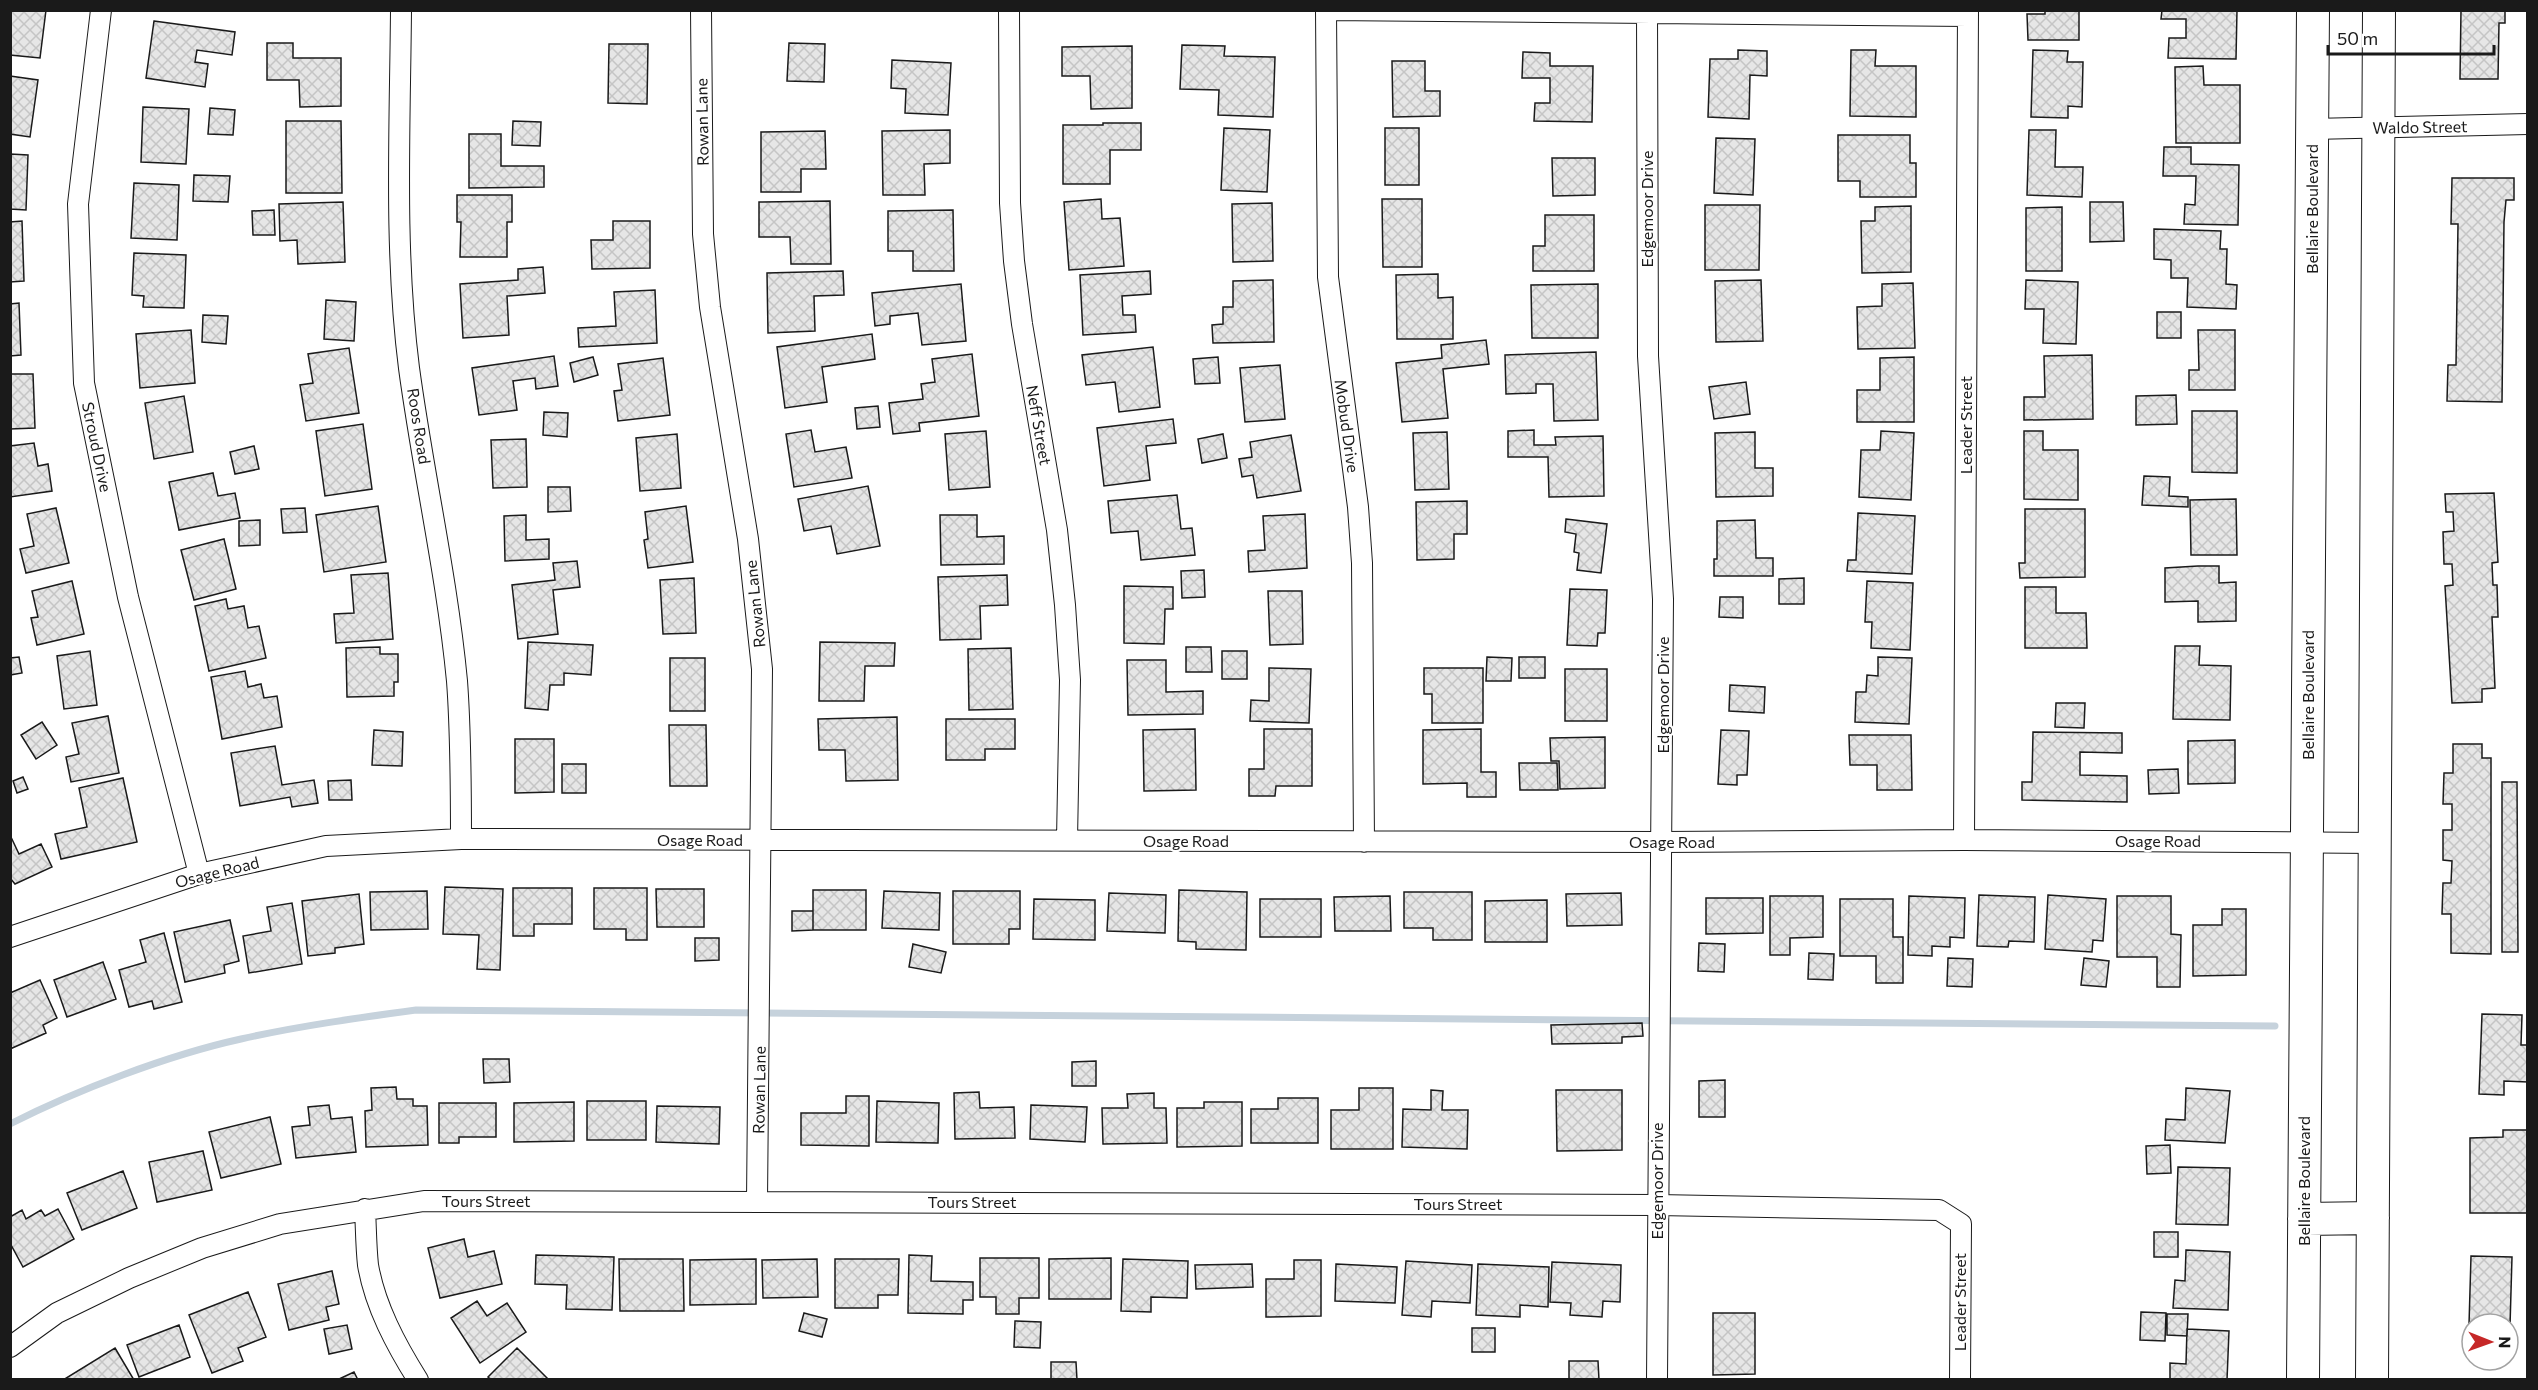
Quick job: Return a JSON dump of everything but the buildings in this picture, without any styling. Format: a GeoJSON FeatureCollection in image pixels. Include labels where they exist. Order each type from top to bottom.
{"type":"FeatureCollection","features":[{"type":"Feature","properties":{"kind":"main road","name":"Bellaire Boulevard"},"geometry":{"type":"LineString","coordinates":[[2303,1380],[2313,10]]}},
{"type":"Feature","properties":{"kind":"main road"},"geometry":{"type":"LineString","coordinates":[[2372,1380],[2379,10]]}},
{"type":"Feature","properties":{"kind":"main road"},"geometry":{"type":"LineString","coordinates":[[2304,1219],[2373,1218]]}},
{"type":"Feature","properties":{"kind":"street","name":"Stroud Drive"},"geometry":{"type":"LineString","coordinates":[[101,10],[78,204],[84,383],[128,597],[199,874]]}},
{"type":"Feature","properties":{"kind":"street","name":"Roos Road"},"geometry":{"type":"LineString","coordinates":[[401,10],[399,214],[404,304],[409,367],[449,616],[456,679],[461,732],[461,839]]}},
{"type":"Feature","properties":{"kind":"street","name":"Rowan Lane"},"geometry":{"type":"LineString","coordinates":[[701,10],[703,234],[710,308],[748,539],[762,669],[757,1201]]}},
{"type":"Feature","properties":{"kind":"street","name":"Neff Street"},"geometry":{"type":"LineString","coordinates":[[1009,10],[1010,202],[1014,261],[1022,324],[1057,531],[1065,604],[1070,680],[1068,840]]}},
{"type":"Feature","properties":{"kind":"street"},"geometry":{"type":"LineString","coordinates":[[1326,10],[1968,13]]}},
{"type":"Feature","properties":{"kind":"street","name":"Mobud Drive"},"geometry":{"type":"LineString","coordinates":[[1326,10],[1328,277],[1358,507],[1362,563],[1364,842]]}},
{"type":"Feature","properties":{"kind":"street","name":"Edgemoor Drive"},"geometry":{"type":"LineString","coordinates":[[1647,12],[1648,356],[1664,599],[1656,1380]]}},
{"type":"Feature","properties":{"kind":"street","name":"Leader Street"},"geometry":{"type":"LineString","coordinates":[[1964,840],[1968,13]]}},
{"type":"Feature","properties":{"kind":"street","name":"Waldo Street"},"geometry":{"type":"LineString","coordinates":[[2312,129],[2528,124]]}},
{"type":"Feature","properties":{"kind":"street","name":"Osage Road"},"geometry":{"type":"LineString","coordinates":[[10,937],[199,874],[326,846],[461,839],[1364,842],[1964,840],[2374,843]]}},
{"type":"Feature","properties":{"kind":"street","name":"Tours Street"},"geometry":{"type":"LineString","coordinates":[[10,1347],[57,1313],[129,1278],[202,1248],[280,1224],[424,1201],[1657,1205],[1939,1210],[1961,1224]]}},
{"type":"Feature","properties":{"kind":"street"},"geometry":{"type":"LineString","coordinates":[[365,1209],[369,1265],[381,1310],[401,1354],[418,1380]]}},
{"type":"Feature","properties":{"kind":"street","name":"Leader Street"},"geometry":{"type":"LineString","coordinates":[[1960,1380],[1961,1224]]}},
{"type":"Feature","properties":{"kind":"waterway"},"geometry":{"type":"LineString","coordinates":[[10,1124],[123,1075],[184,1054],[263,1034],[416,1010],[2275,1026]]}}]}
